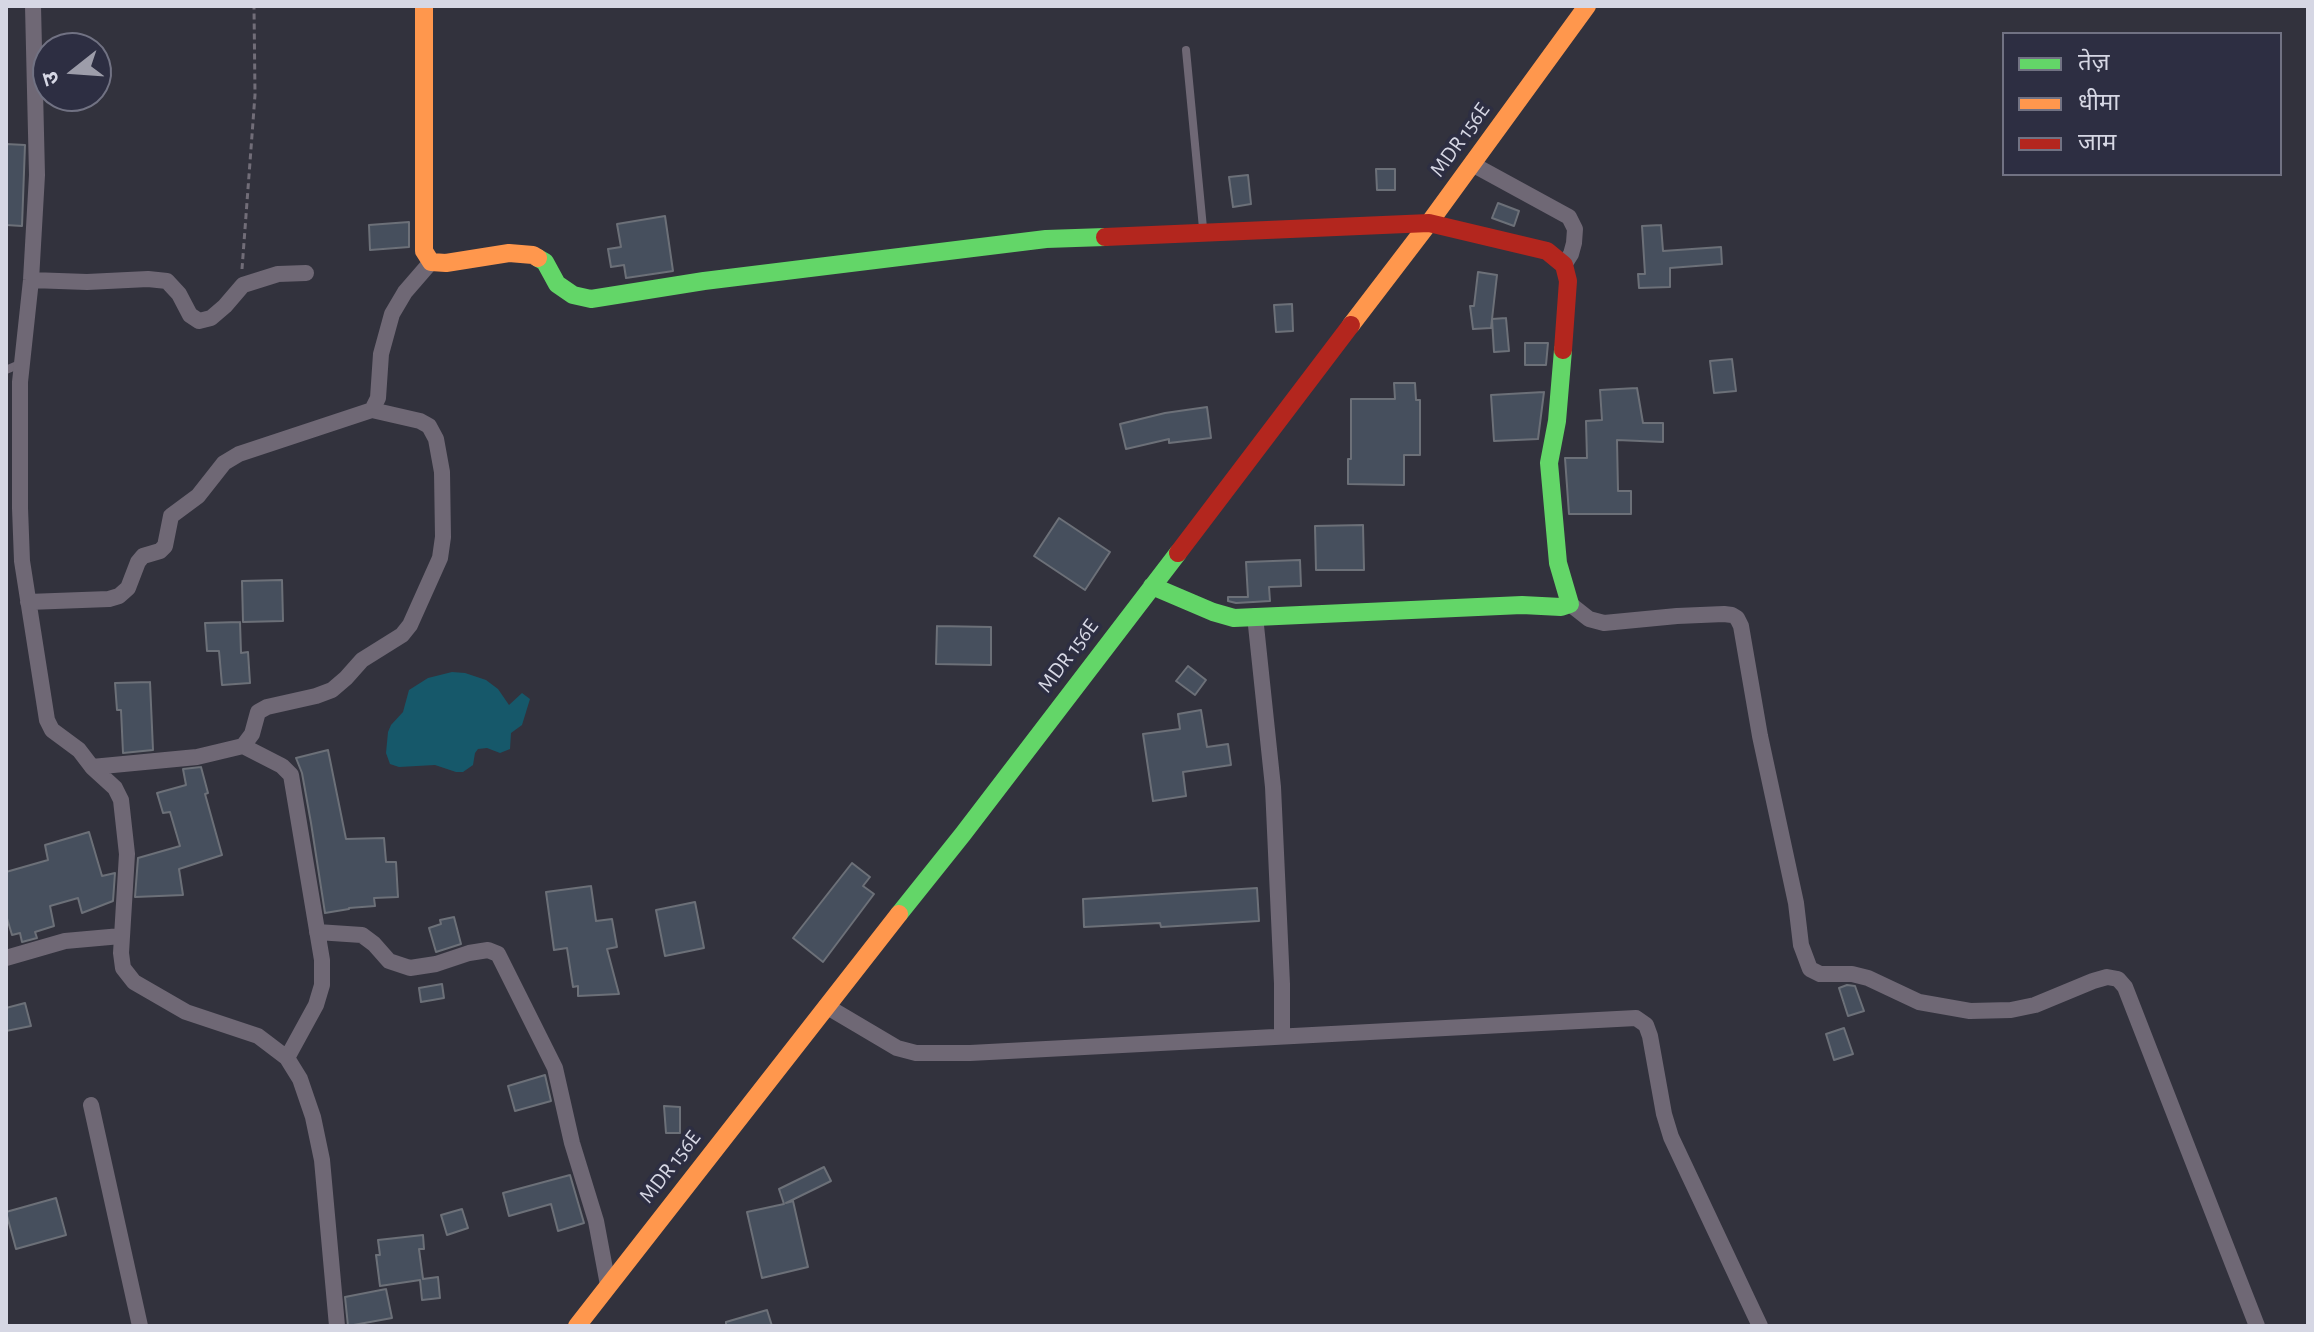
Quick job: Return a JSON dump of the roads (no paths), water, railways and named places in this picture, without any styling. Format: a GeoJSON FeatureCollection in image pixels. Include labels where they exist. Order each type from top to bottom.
{"type":"FeatureCollection","features":[{"type":"Feature","properties":{"kind":"street"},"geometry":{"type":"LineString","coordinates":[[33,6],[37,175],[31,280],[20,382],[20,508],[22,561],[47,720],[52,730],[79,750],[115,788],[121,800],[127,854],[121,936],[123,968],[134,982],[186,1012],[258,1036],[287,1058],[300,1079],[313,1117],[322,1160],[337,1326]]}},
{"type":"Feature","properties":{"kind":"street"},"geometry":{"type":"LineString","coordinates":[[424,6],[422,236],[424,251],[431,262]]}},
{"type":"Feature","properties":{"kind":"street","name":"MDR 156E"},"geometry":{"type":"LineString","coordinates":[[577,1326],[963,834],[1429,223],[1587,6]]}},
{"type":"Feature","properties":{"kind":"street"},"geometry":{"type":"LineString","coordinates":[[1472,164],[1569,217],[1575,229],[1574,243],[1564,265]]}},
{"type":"Feature","properties":{"kind":"street"},"geometry":{"type":"LineString","coordinates":[[431,262],[446,263],[509,253],[533,255],[545,262],[557,284],[573,295],[591,299],[704,281],[1046,239],[1429,223],[1547,251],[1564,265],[1568,281],[1557,421],[1549,463],[1558,563],[1570,604],[1589,619],[1604,623],[1724,614],[1737,618],[1796,903],[1801,945],[1810,969],[1820,974],[1852,974],[1868,978],[1919,1002],[1970,1011],[2011,1010],[2035,1005],[2093,981],[2107,977],[2118,979],[2125,987],[2257,1326]]}},
{"type":"Feature","properties":{"kind":"street"},"geometry":{"type":"LineString","coordinates":[[372,410],[378,398],[381,354],[392,314],[405,292],[431,262]]}},
{"type":"Feature","properties":{"kind":"street"},"geometry":{"type":"LineString","coordinates":[[31,280],[167,281],[179,294],[190,315],[199,321],[211,318],[243,285],[254,280],[278,274],[306,273]]}},
{"type":"Feature","properties":{"kind":"street"},"geometry":{"type":"LineString","coordinates":[[28,602],[119,596],[128,588],[143,556],[160,551],[165,546],[171,516],[198,496],[224,463],[239,454],[372,410],[420,421],[429,426],[436,439],[442,472],[443,537],[440,558],[410,625],[402,635],[362,660],[332,690],[258,712],[252,734],[243,746],[197,757],[92,767]]}},
{"type":"Feature","properties":{"kind":"street"},"geometry":{"type":"LineString","coordinates":[[1152,586],[1234,618],[1522,605],[1561,607],[1570,604]]}},
{"type":"Feature","properties":{"kind":"street"},"geometry":{"type":"LineString","coordinates":[[1255,616],[1273,787],[1282,1036]]}},
{"type":"Feature","properties":{"kind":"street"},"geometry":{"type":"LineString","coordinates":[[243,746],[282,766],[291,775],[322,960],[322,985],[316,1005],[287,1058]]}},
{"type":"Feature","properties":{"kind":"street"},"geometry":{"type":"LineString","coordinates":[[317,932],[362,935],[389,961],[410,968],[436,964],[469,953],[488,950],[498,954],[555,1068],[572,1143],[596,1221],[608,1285]]}},
{"type":"Feature","properties":{"kind":"street"},"geometry":{"type":"LineString","coordinates":[[6,958],[65,941],[121,936]]}},
{"type":"Feature","properties":{"kind":"street"},"geometry":{"type":"LineString","coordinates":[[826,1006],[897,1048],[916,1053],[970,1053],[1636,1018],[1646,1025],[1650,1036],[1671,1137],[1760,1326]]}},
{"type":"Feature","properties":{"kind":"street"},"geometry":{"type":"LineString","coordinates":[[91,1105],[140,1326]]}},
{"type":"Feature","properties":{"kind":"lane"},"geometry":{"type":"LineString","coordinates":[[1186,50],[1203,232]]}},
{"type":"Feature","properties":{"kind":"lane"},"geometry":{"type":"LineString","coordinates":[[6,370],[22,362]]}},
{"type":"Feature","properties":{"kind":"water"},"geometry":{"type":"Polygon","coordinates":[[[452,672],[486,680],[498,689],[509,705],[522,693],[530,699],[522,725],[511,733],[510,749],[500,753],[487,748],[478,749],[473,765],[463,772],[435,765],[399,767],[390,764],[386,753],[388,732],[403,712],[409,690],[428,678],[452,672]]]}}]}
